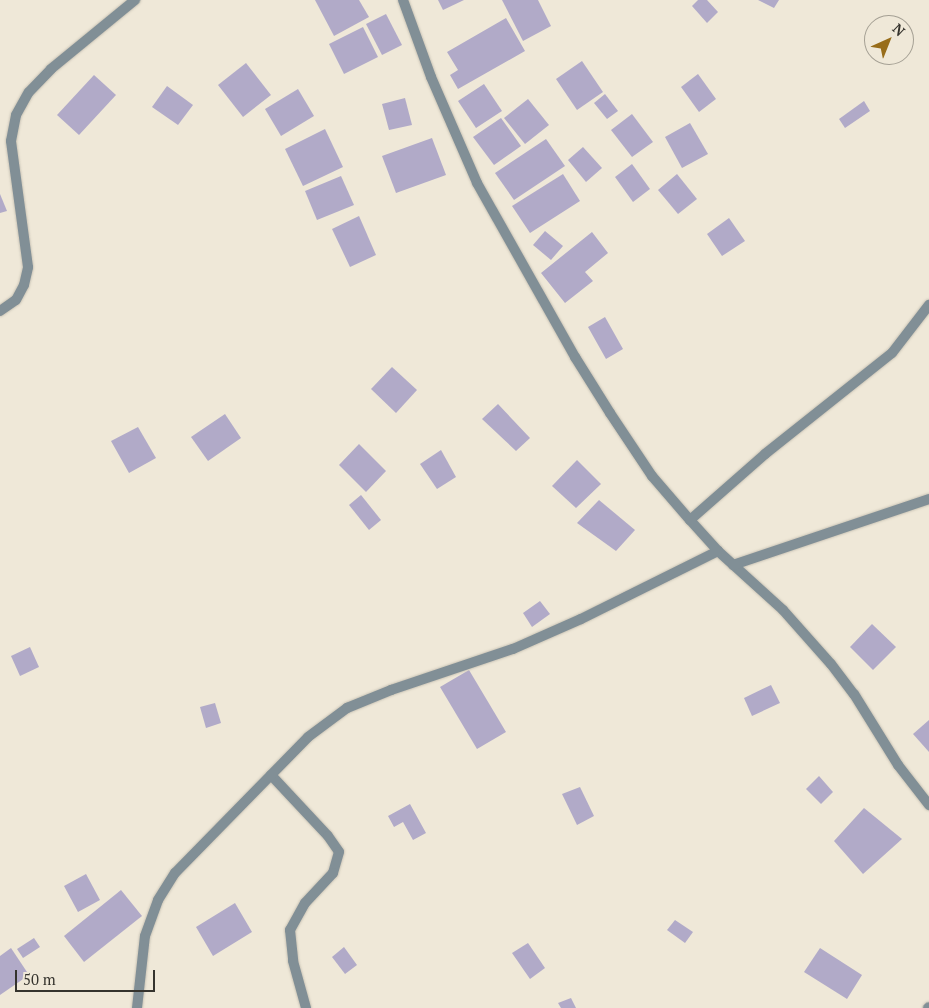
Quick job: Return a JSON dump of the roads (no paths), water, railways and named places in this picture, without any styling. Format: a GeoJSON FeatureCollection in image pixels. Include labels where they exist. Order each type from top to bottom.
{"type":"FeatureCollection","features":[{"type":"Feature","properties":{"kind":"street"},"geometry":{"type":"LineString","coordinates":[[0,310],[16,300],[24,284],[28,267],[11,141],[16,115],[29,92],[51,69],[135,0]]}},
{"type":"Feature","properties":{"kind":"street"},"geometry":{"type":"LineString","coordinates":[[403,0],[431,78],[477,183],[575,357],[610,413],[652,476],[690,520],[718,551],[783,610],[831,664],[854,694],[898,764],[929,805]]}},
{"type":"Feature","properties":{"kind":"street"},"geometry":{"type":"LineString","coordinates":[[690,520],[765,454],[892,353],[929,305]]}},
{"type":"Feature","properties":{"kind":"street"},"geometry":{"type":"LineString","coordinates":[[733,565],[929,498]]}},
{"type":"Feature","properties":{"kind":"street"},"geometry":{"type":"LineString","coordinates":[[137,1008],[145,936],[158,900],[175,872],[308,737],[347,708],[391,690],[513,649],[581,619],[718,551]]}},
{"type":"Feature","properties":{"kind":"street"},"geometry":{"type":"LineString","coordinates":[[271,775],[328,836],[339,852],[333,873],[305,902],[290,930],[293,961],[306,1008]]}}]}
